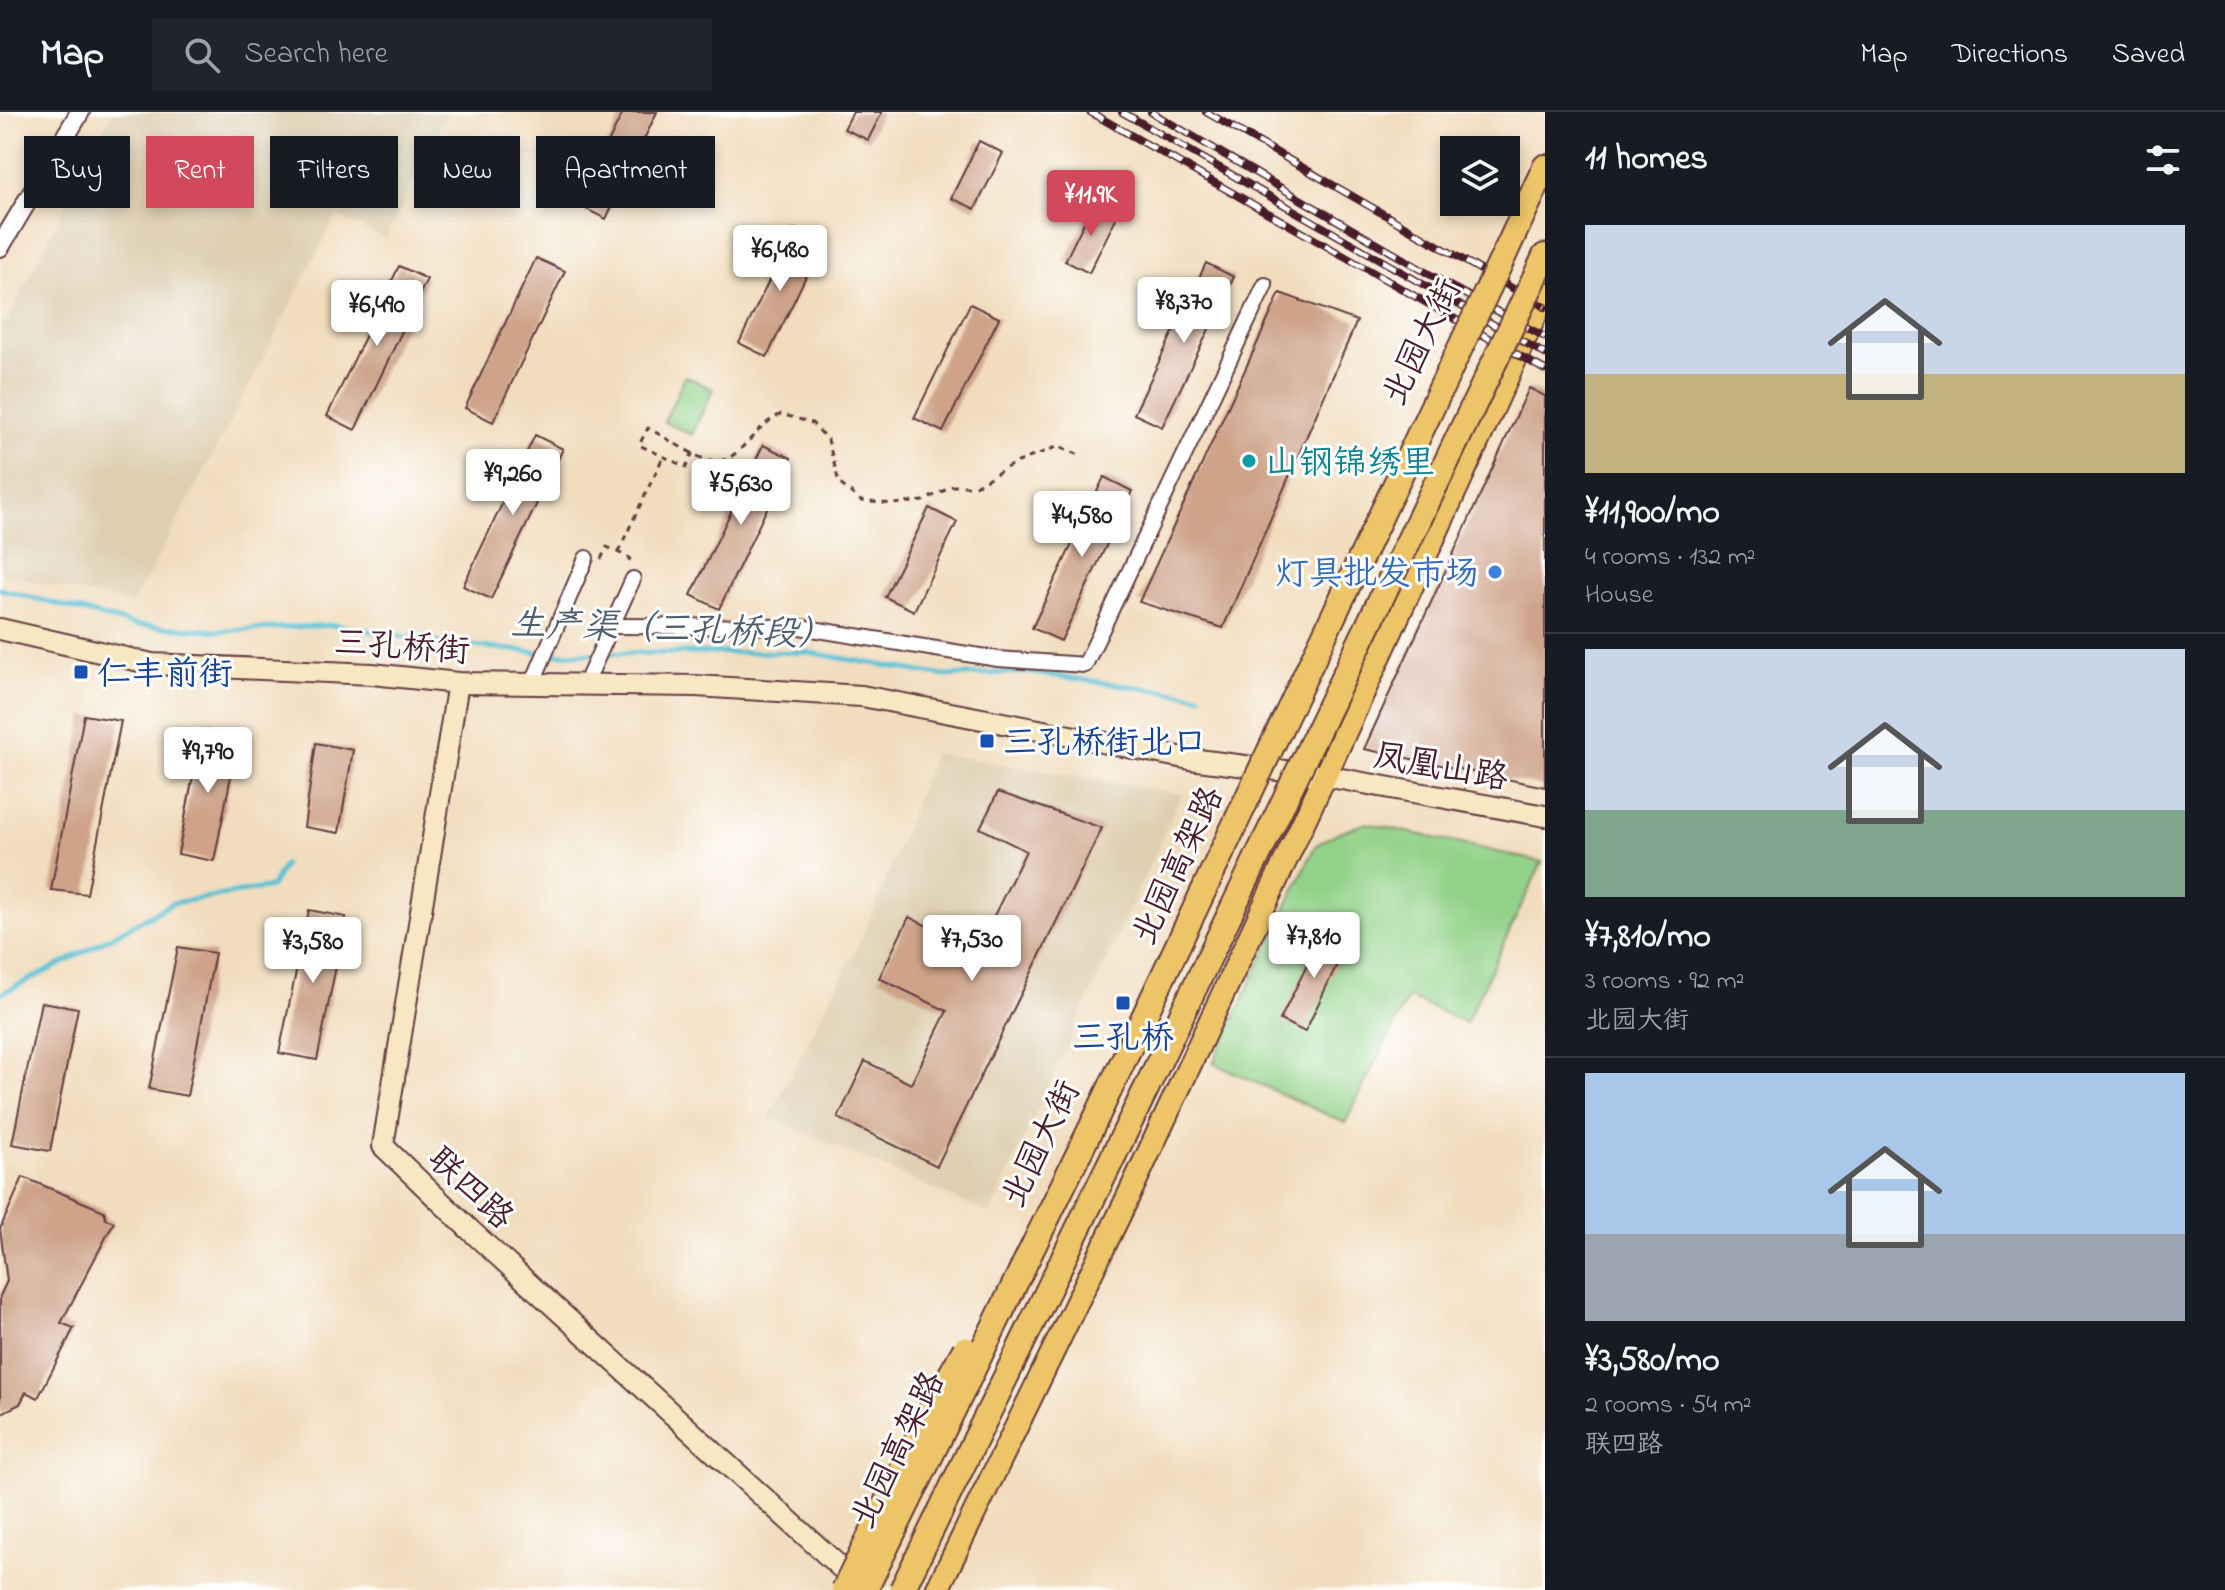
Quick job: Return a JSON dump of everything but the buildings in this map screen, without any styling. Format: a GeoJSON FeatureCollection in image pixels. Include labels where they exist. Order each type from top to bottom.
{"type":"FeatureCollection","features":[{"type":"Feature","properties":{"kind":"highway","name":"北园高架路"},"geometry":{"type":"LineString","coordinates":[[859,1590],[933,1406],[1059,1189],[1098,1114],[1545,165]]}},
{"type":"Feature","properties":{"kind":"highway","name":"北园高架路"},"geometry":{"type":"LineString","coordinates":[[902,1590],[1498,354],[1543,273]]}},
{"type":"Feature","properties":{"kind":"main road","name":"北园大街"},"geometry":{"type":"LineString","coordinates":[[859,1590],[1117,1062],[1252,768],[1545,165]]}},
{"type":"Feature","properties":{"kind":"main road"},"geometry":{"type":"LineString","coordinates":[[937,1590],[1127,1199],[1325,776],[1543,273]]}},
{"type":"Feature","properties":{"kind":"main road","name":"三孔桥街"},"geometry":{"type":"LineString","coordinates":[[0,629],[152,664],[372,674],[458,683],[696,686],[862,696],[1190,759],[1325,776]]}},
{"type":"Feature","properties":{"kind":"main road","name":"联四路"},"geometry":{"type":"LineString","coordinates":[[458,683],[383,1146],[859,1590]]}},
{"type":"Feature","properties":{"kind":"main road","name":"凤凰山路"},"geometry":{"type":"LineString","coordinates":[[1325,776],[1545,816]]}},
{"type":"Feature","properties":{"kind":"street"},"geometry":{"type":"LineString","coordinates":[[0,247],[80,112]]}},
{"type":"Feature","properties":{"kind":"street"},"geometry":{"type":"LineString","coordinates":[[612,626],[800,627],[998,659],[1085,665],[1265,285]]}},
{"type":"Feature","properties":{"kind":"street"},"geometry":{"type":"LineString","coordinates":[[532,684],[586,558]]}},
{"type":"Feature","properties":{"kind":"street"},"geometry":{"type":"LineString","coordinates":[[585,685],[633,579]]}},
{"type":"Feature","properties":{"kind":"path"},"geometry":{"type":"LineString","coordinates":[[693,452],[686,467],[639,445],[648,428],[693,452],[707,461],[720,461],[736,453],[765,422],[781,414],[812,423],[828,440],[839,483],[861,501],[893,504],[923,501],[953,486],[975,486],[1013,464],[1059,446],[1079,455]]}},
{"type":"Feature","properties":{"kind":"path"},"geometry":{"type":"LineString","coordinates":[[618,552],[663,457]]}},
{"type":"Feature","properties":{"kind":"path"},"geometry":{"type":"LineString","coordinates":[[607,547],[630,558]]}},
{"type":"Feature","properties":{"kind":"shaded area"},"geometry":{"type":"Polygon","coordinates":[[[112,112],[447,112],[435,136],[414,136],[414,181],[386,239],[336,216],[133,604],[0,574],[0,321],[6,324],[64,208],[130,208],[130,136],[100,136],[112,112]]]}},
{"type":"Feature","properties":{"kind":"shaded area"},"geometry":{"type":"Polygon","coordinates":[[[934,753],[1182,794],[990,1214],[769,1117],[868,925],[934,753]]]}},
{"type":"Feature","properties":{"kind":"green space"},"geometry":{"type":"Polygon","coordinates":[[[685,376],[713,389],[692,435],[664,422],[685,376]]]}},
{"type":"Feature","properties":{"kind":"green space"},"geometry":{"type":"Polygon","coordinates":[[[1367,823],[1542,862],[1466,1023],[1408,997],[1345,1123],[1213,1063],[1315,846],[1337,833],[1367,823]]]}},
{"type":"Feature","properties":{"kind":"waterway","name":"生产渠（三孔桥段）"},"geometry":{"type":"LineString","coordinates":[[0,589],[135,625],[219,631],[334,625],[441,643],[555,654],[806,652],[945,676],[1026,672],[1201,696]]}},
{"type":"Feature","properties":{"kind":"waterway"},"geometry":{"type":"LineString","coordinates":[[0,994],[173,903],[271,887],[284,865]]}},
{"type":"Feature","properties":{"kind":"railway"},"geometry":{"type":"LineString","coordinates":[[1090,112],[1545,370]]}},
{"type":"Feature","properties":{"kind":"railway"},"geometry":{"type":"LineString","coordinates":[[1122,112],[1545,354]]}},
{"type":"Feature","properties":{"kind":"railway"},"geometry":{"type":"LineString","coordinates":[[1151,112],[1448,285],[1545,337]]}},
{"type":"Feature","properties":{"kind":"railway"},"geometry":{"type":"LineString","coordinates":[[1206,112],[1545,307]]}},
{"type":"Feature","properties":{"kind":"place","name":"山钢锦绣里"},"geometry":{"type":"Point","coordinates":[1249,461]}},
{"type":"Feature","properties":{"kind":"place","name":"灯具批发市场"},"geometry":{"type":"Point","coordinates":[1495,572]}},
{"type":"Feature","properties":{"kind":"place","name":"仁丰前街"},"geometry":{"type":"Point","coordinates":[81,672]}},
{"type":"Feature","properties":{"kind":"place","name":"三孔桥街北口"},"geometry":{"type":"Point","coordinates":[987,741]}},
{"type":"Feature","properties":{"kind":"place","name":"三孔桥"},"geometry":{"type":"Point","coordinates":[1123,1003]}}]}
